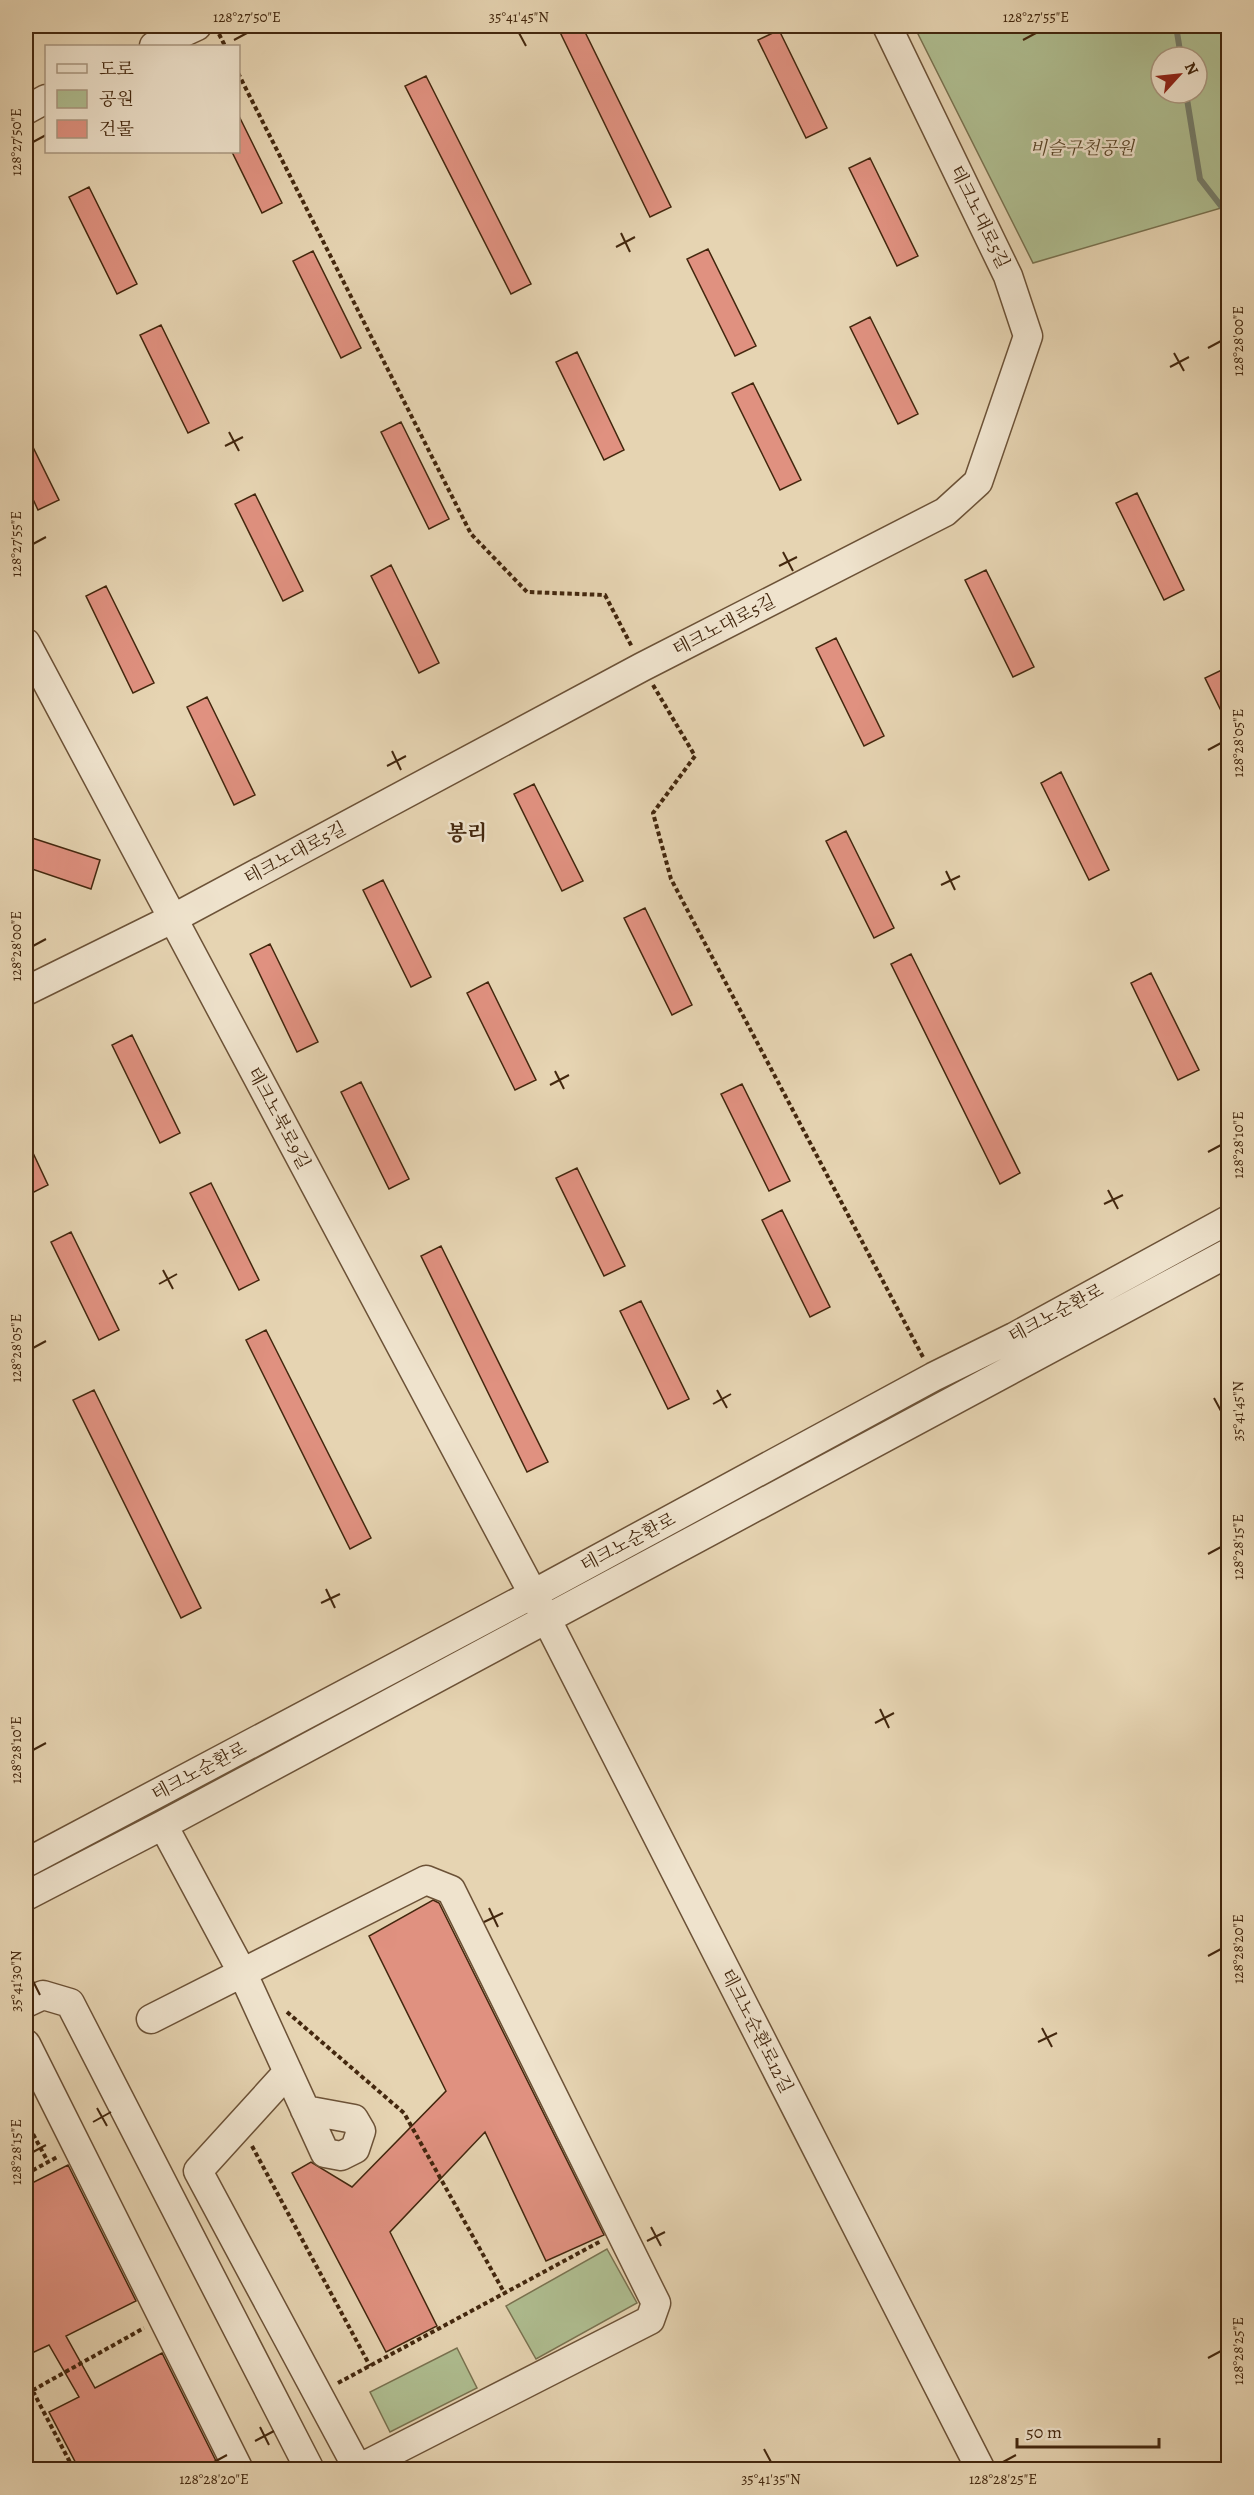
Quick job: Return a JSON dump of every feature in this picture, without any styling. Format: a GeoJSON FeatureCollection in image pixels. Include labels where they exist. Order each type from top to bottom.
{"type":"FeatureCollection","features":[{"type":"Feature","properties":{"kind":"street"},"geometry":{"type":"LineString","coordinates":[[156,45],[196,26]]}},
{"type":"Feature","properties":{"kind":"street","name":"테크노대로5길"},"geometry":{"type":"LineString","coordinates":[[26,991],[172,919],[642,667],[945,512],[978,482],[1028,336],[1008,276],[887,26]]}},
{"type":"Feature","properties":{"kind":"street"},"geometry":{"type":"LineString","coordinates":[[26,110],[45,100]]}},
{"type":"Feature","properties":{"kind":"street","name":"테크노북로9길"},"geometry":{"type":"LineString","coordinates":[[26,643],[533,1594]]}},
{"type":"Feature","properties":{"kind":"street","name":"테크노순환로"},"geometry":{"type":"LineString","coordinates":[[26,1863],[533,1594],[1228,1220]]}},
{"type":"Feature","properties":{"kind":"street","name":"테크노순환로"},"geometry":{"type":"LineString","coordinates":[[26,1896],[547,1620],[1228,1253]]}},
{"type":"Feature","properties":{"kind":"street","name":"테크노순환로12길"},"geometry":{"type":"LineString","coordinates":[[533,1594],[981,2469]]}},
{"type":"Feature","properties":{"kind":"street"},"geometry":{"type":"LineString","coordinates":[[163,1825],[243,1974],[305,2110]]}},
{"type":"Feature","properties":{"kind":"street"},"geometry":{"type":"LineString","coordinates":[[151,2019],[426,1880],[451,1890],[656,2303],[650,2320],[358,2469],[198,2171],[288,2072]]}},
{"type":"Feature","properties":{"kind":"street"},"geometry":{"type":"LineString","coordinates":[[26,2003],[43,1995],[70,2002],[310,2469]]}},
{"type":"Feature","properties":{"kind":"street"},"geometry":{"type":"LineString","coordinates":[[26,2044],[239,2469]]}},
{"type":"Feature","properties":{"kind":"path"},"geometry":{"type":"LineString","coordinates":[[279,2005],[404,2113],[505,2294]]}},
{"type":"Feature","properties":{"kind":"path"},"geometry":{"type":"LineString","coordinates":[[26,2121],[48,2162]]}},
{"type":"Feature","properties":{"kind":"path"},"geometry":{"type":"LineString","coordinates":[[240,2125],[370,2366]]}},
{"type":"Feature","properties":{"kind":"path"},"geometry":{"type":"LineString","coordinates":[[26,2174],[77,2147]]}},
{"type":"Feature","properties":{"kind":"path"},"geometry":{"type":"LineString","coordinates":[[318,2394],[620,2231]]}},
{"type":"Feature","properties":{"kind":"path"},"geometry":{"type":"LineString","coordinates":[[26,2394],[163,2318]]}},
{"type":"Feature","properties":{"kind":"path"},"geometry":{"type":"LineString","coordinates":[[26,2378],[74,2469]]}},
{"type":"Feature","properties":{"kind":"green space","name":"비슬구천공원"},"geometry":{"type":"Polygon","coordinates":[[[914,26],[1228,26],[1228,206],[1033,263],[914,26]]]}},
{"type":"Feature","properties":{"kind":"green space"},"geometry":{"type":"Polygon","coordinates":[[[607,2249],[637,2303],[536,2359],[506,2306],[607,2249]]]}},
{"type":"Feature","properties":{"kind":"green space"},"geometry":{"type":"Polygon","coordinates":[[[457,2348],[477,2388],[390,2432],[370,2392],[457,2348]]]}},
{"type":"Feature","properties":{"kind":"building"},"geometry":{"type":"Polygon","coordinates":[[[557,26],[582,26],[671,207],[650,217],[557,26]]]}},
{"type":"Feature","properties":{"kind":"building"},"geometry":{"type":"Polygon","coordinates":[[[779,30],[827,128],[806,138],[758,40],[779,30]]]}},
{"type":"Feature","properties":{"kind":"building"},"geometry":{"type":"Polygon","coordinates":[[[426,76],[531,284],[511,294],[405,86],[426,76]]]}},
{"type":"Feature","properties":{"kind":"building"},"geometry":{"type":"Polygon","coordinates":[[[240,118],[282,203],[262,213],[232,153],[240,153],[240,118]]]}},
{"type":"Feature","properties":{"kind":"building"},"geometry":{"type":"Polygon","coordinates":[[[870,158],[918,256],[897,266],[849,168],[870,158]]]}},
{"type":"Feature","properties":{"kind":"building"},"geometry":{"type":"Polygon","coordinates":[[[89,187],[137,284],[117,294],[69,197],[89,187]]]}},
{"type":"Feature","properties":{"kind":"building"},"geometry":{"type":"Polygon","coordinates":[[[708,249],[756,346],[735,356],[687,259],[708,249]]]}},
{"type":"Feature","properties":{"kind":"building"},"geometry":{"type":"Polygon","coordinates":[[[313,251],[361,348],[341,358],[293,261],[313,251]]]}},
{"type":"Feature","properties":{"kind":"building"},"geometry":{"type":"Polygon","coordinates":[[[870,317],[918,414],[898,424],[850,327],[870,317]]]}},
{"type":"Feature","properties":{"kind":"building"},"geometry":{"type":"Polygon","coordinates":[[[161,325],[209,423],[188,433],[140,335],[161,325]]]}},
{"type":"Feature","properties":{"kind":"building"},"geometry":{"type":"Polygon","coordinates":[[[577,352],[624,450],[604,460],[556,362],[577,352]]]}},
{"type":"Feature","properties":{"kind":"building"},"geometry":{"type":"Polygon","coordinates":[[[753,383],[801,480],[780,490],[732,393],[753,383]]]}},
{"type":"Feature","properties":{"kind":"building"},"geometry":{"type":"Polygon","coordinates":[[[401,422],[449,519],[429,529],[381,432],[401,422]]]}},
{"type":"Feature","properties":{"kind":"building"},"geometry":{"type":"Polygon","coordinates":[[[26,433],[59,500],[38,510],[26,484],[26,433]]]}},
{"type":"Feature","properties":{"kind":"building"},"geometry":{"type":"Polygon","coordinates":[[[1137,493],[1184,590],[1164,600],[1116,503],[1137,493]]]}},
{"type":"Feature","properties":{"kind":"building"},"geometry":{"type":"Polygon","coordinates":[[[255,494],[303,591],[283,601],[235,504],[255,494]]]}},
{"type":"Feature","properties":{"kind":"building"},"geometry":{"type":"Polygon","coordinates":[[[391,565],[439,663],[419,673],[371,576],[391,565]]]}},
{"type":"Feature","properties":{"kind":"building"},"geometry":{"type":"Polygon","coordinates":[[[986,570],[1034,667],[1013,677],[965,580],[986,570]]]}},
{"type":"Feature","properties":{"kind":"building"},"geometry":{"type":"Polygon","coordinates":[[[106,586],[154,683],[133,693],[86,596],[106,586]]]}},
{"type":"Feature","properties":{"kind":"building"},"geometry":{"type":"Polygon","coordinates":[[[836,638],[884,736],[864,746],[816,648],[836,638]]]}},
{"type":"Feature","properties":{"kind":"building"},"geometry":{"type":"Polygon","coordinates":[[[1228,667],[1228,725],[1205,678],[1228,667]]]}},
{"type":"Feature","properties":{"kind":"building"},"geometry":{"type":"Polygon","coordinates":[[[207,697],[255,795],[234,805],[187,707],[207,697]]]}},
{"type":"Feature","properties":{"kind":"building"},"geometry":{"type":"Polygon","coordinates":[[[1061,772],[1109,870],[1089,880],[1041,783],[1061,772]]]}},
{"type":"Feature","properties":{"kind":"building"},"geometry":{"type":"Polygon","coordinates":[[[534,784],[583,881],[562,891],[514,794],[534,784]]]}},
{"type":"Feature","properties":{"kind":"building"},"geometry":{"type":"Polygon","coordinates":[[[846,831],[894,928],[874,938],[826,841],[846,831]]]}},
{"type":"Feature","properties":{"kind":"building"},"geometry":{"type":"Polygon","coordinates":[[[26,836],[100,860],[91,889],[26,867],[26,836]]]}},
{"type":"Feature","properties":{"kind":"building"},"geometry":{"type":"Polygon","coordinates":[[[383,880],[431,977],[411,987],[363,890],[383,880]]]}},
{"type":"Feature","properties":{"kind":"building"},"geometry":{"type":"Polygon","coordinates":[[[645,908],[692,1005],[672,1015],[624,918],[645,908]]]}},
{"type":"Feature","properties":{"kind":"building"},"geometry":{"type":"Polygon","coordinates":[[[270,944],[318,1042],[297,1052],[250,954],[270,944]]]}},
{"type":"Feature","properties":{"kind":"building"},"geometry":{"type":"Polygon","coordinates":[[[911,954],[1020,1173],[1000,1184],[891,964],[911,954]]]}},
{"type":"Feature","properties":{"kind":"building"},"geometry":{"type":"Polygon","coordinates":[[[1151,973],[1199,1070],[1178,1080],[1131,983],[1151,973]]]}},
{"type":"Feature","properties":{"kind":"building"},"geometry":{"type":"Polygon","coordinates":[[[488,982],[536,1080],[515,1090],[467,993],[488,982]]]}},
{"type":"Feature","properties":{"kind":"building"},"geometry":{"type":"Polygon","coordinates":[[[132,1035],[180,1133],[160,1143],[112,1045],[132,1035]]]}},
{"type":"Feature","properties":{"kind":"building"},"geometry":{"type":"Polygon","coordinates":[[[361,1082],[409,1179],[389,1189],[341,1092],[361,1082]]]}},
{"type":"Feature","properties":{"kind":"building"},"geometry":{"type":"Polygon","coordinates":[[[742,1084],[790,1181],[769,1191],[721,1094],[742,1084]]]}},
{"type":"Feature","properties":{"kind":"building"},"geometry":{"type":"Polygon","coordinates":[[[26,1138],[48,1185],[26,1196],[26,1138]]]}},
{"type":"Feature","properties":{"kind":"building"},"geometry":{"type":"Polygon","coordinates":[[[577,1168],[625,1266],[604,1276],[556,1178],[577,1168]]]}},
{"type":"Feature","properties":{"kind":"building"},"geometry":{"type":"Polygon","coordinates":[[[211,1183],[259,1280],[239,1290],[190,1193],[211,1183]]]}},
{"type":"Feature","properties":{"kind":"building"},"geometry":{"type":"Polygon","coordinates":[[[782,1210],[830,1307],[810,1317],[762,1220],[782,1210]]]}},
{"type":"Feature","properties":{"kind":"building"},"geometry":{"type":"Polygon","coordinates":[[[71,1232],[119,1330],[99,1340],[51,1242],[71,1232]]]}},
{"type":"Feature","properties":{"kind":"building"},"geometry":{"type":"Polygon","coordinates":[[[441,1246],[548,1462],[527,1472],[421,1256],[441,1246]]]}},
{"type":"Feature","properties":{"kind":"building"},"geometry":{"type":"Polygon","coordinates":[[[641,1301],[689,1399],[668,1409],[620,1311],[641,1301]]]}},
{"type":"Feature","properties":{"kind":"building"},"geometry":{"type":"Polygon","coordinates":[[[266,1330],[371,1538],[350,1549],[246,1340],[266,1330]]]}},
{"type":"Feature","properties":{"kind":"building"},"geometry":{"type":"Polygon","coordinates":[[[94,1390],[201,1608],[181,1618],[73,1400],[94,1390]]]}},
{"type":"Feature","properties":{"kind":"building"},"geometry":{"type":"Polygon","coordinates":[[[433,1900],[439,1903],[604,2235],[546,2261],[485,2132],[390,2232],[437,2326],[386,2352],[292,2173],[311,2162],[352,2187],[446,2091],[369,1936],[433,1900]]]}},
{"type":"Feature","properties":{"kind":"building"},"geometry":{"type":"Polygon","coordinates":[[[68,2165],[136,2301],[66,2336],[95,2388],[162,2353],[220,2469],[79,2469],[49,2412],[79,2397],[49,2345],[32,2353],[26,2339],[26,2186],[68,2165]]]}},
{"type":"Feature","properties":{"kind":"waterway"},"geometry":{"type":"LineString","coordinates":[[1176,26],[1179,45]]}},
{"type":"Feature","properties":{"kind":"waterway"},"geometry":{"type":"LineString","coordinates":[[1188,105],[1200,179],[1228,215]]}},
{"type":"Feature","properties":{"kind":"district","name":"봉리"},"geometry":{"type":"Point","coordinates":[467,833]}}]}
